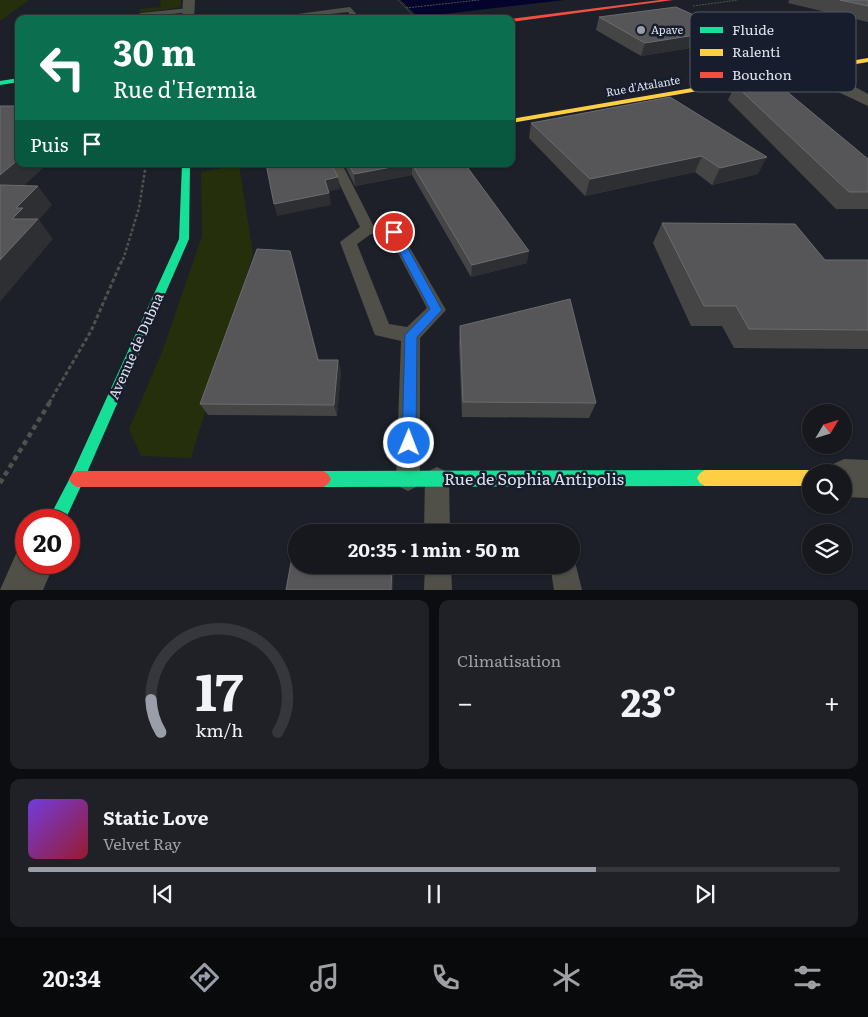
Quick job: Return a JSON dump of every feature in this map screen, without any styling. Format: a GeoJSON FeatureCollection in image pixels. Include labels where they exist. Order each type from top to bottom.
{"type":"FeatureCollection","features":[{"type":"Feature","properties":{"kind":"street"},"geometry":{"type":"LineString","coordinates":[[515,20],[671,0]]}},
{"type":"Feature","properties":{"kind":"street"},"geometry":{"type":"LineString","coordinates":[[0,83],[15,81]]}},
{"type":"Feature","properties":{"kind":"street","name":"Rue d'Atalante"},"geometry":{"type":"LineString","coordinates":[[515,120],[690,90]]}},
{"type":"Feature","properties":{"kind":"street"},"geometry":{"type":"LineString","coordinates":[[852,92],[868,101]]}},
{"type":"Feature","properties":{"kind":"street","name":"Avenue de Dubna"},"geometry":{"type":"LineString","coordinates":[[62,509],[77,479],[184,239],[186,167]]}},
{"type":"Feature","properties":{"kind":"street","name":"Rue de Sophia Antipolis"},"geometry":{"type":"LineString","coordinates":[[77,479],[802,478]]}},
{"type":"Feature","properties":{"kind":"street"},"geometry":{"type":"LineString","coordinates":[[852,478],[868,478]]}},
{"type":"Feature","properties":{"kind":"street"},"geometry":{"type":"LineString","coordinates":[[20,590],[28,574]]}},
{"type":"Feature","properties":{"kind":"lane"},"geometry":{"type":"LineString","coordinates":[[298,15],[350,9],[354,15]]}},
{"type":"Feature","properties":{"kind":"lane"},"geometry":{"type":"LineString","coordinates":[[141,15],[189,10]]}},
{"type":"Feature","properties":{"kind":"lane"},"geometry":{"type":"LineString","coordinates":[[337,167],[368,229]]}},
{"type":"Feature","properties":{"kind":"lane"},"geometry":{"type":"LineString","coordinates":[[408,479],[411,335],[436,310],[394,232],[368,229],[348,242],[382,330],[411,335]]}},
{"type":"Feature","properties":{"kind":"lane"},"geometry":{"type":"LineString","coordinates":[[437,479],[438,524]]}},
{"type":"Feature","properties":{"kind":"lane"},"geometry":{"type":"LineString","coordinates":[[438,574],[438,590]]}},
{"type":"Feature","properties":{"kind":"lane"},"geometry":{"type":"LineString","coordinates":[[565,574],[568,590]]}},
{"type":"Feature","properties":{"kind":"path"},"geometry":{"type":"LineString","coordinates":[[398,0],[413,15]]}},
{"type":"Feature","properties":{"kind":"path"},"geometry":{"type":"LineString","coordinates":[[406,8],[479,0]]}},
{"type":"Feature","properties":{"kind":"path"},"geometry":{"type":"LineString","coordinates":[[0,483],[99,318],[132,233],[144,185],[146,167]]}},
{"type":"Feature","properties":{"kind":"green space"},"geometry":{"type":"Polygon","coordinates":[[[0,0],[29,0],[0,21],[0,0]]]}},
{"type":"Feature","properties":{"kind":"green space"},"geometry":{"type":"Polygon","coordinates":[[[160,0],[181,0],[181,7],[139,13],[140,9],[161,7],[160,0]]]}},
{"type":"Feature","properties":{"kind":"green space"},"geometry":{"type":"Polygon","coordinates":[[[239,167],[253,254],[191,458],[141,456],[129,429],[162,352],[202,236],[201,172],[239,167]]]}},
{"type":"Feature","properties":{"kind":"water"},"geometry":{"type":"Polygon","coordinates":[[[401,0],[564,0],[435,15],[416,15],[401,0]]]}},
{"type":"Feature","properties":{"kind":"building"},"geometry":{"type":"Polygon","coordinates":[[[840,0],[868,0],[868,6],[840,0]]]}},
{"type":"Feature","properties":{"kind":"building"},"geometry":{"type":"Polygon","coordinates":[[[676,7],[690,13],[690,36],[645,43],[599,17],[676,7]]]}},
{"type":"Feature","properties":{"kind":"building"},"geometry":{"type":"Polygon","coordinates":[[[742,92],[787,92],[868,159],[868,192],[849,192],[742,92]]]}},
{"type":"Feature","properties":{"kind":"building"},"geometry":{"type":"Polygon","coordinates":[[[670,97],[767,157],[720,168],[702,156],[590,179],[531,123],[670,97]]]}},
{"type":"Feature","properties":{"kind":"building"},"geometry":{"type":"Polygon","coordinates":[[[0,106],[15,106],[15,162],[0,175],[0,106]]]}},
{"type":"Feature","properties":{"kind":"building"},"geometry":{"type":"Polygon","coordinates":[[[267,167],[333,167],[338,177],[325,180],[329,193],[274,204],[267,167]]]}},
{"type":"Feature","properties":{"kind":"building"},"geometry":{"type":"Polygon","coordinates":[[[350,167],[392,167],[354,174],[350,167]]]}},
{"type":"Feature","properties":{"kind":"building"},"geometry":{"type":"Polygon","coordinates":[[[414,167],[467,167],[529,251],[472,265],[414,167]]]}},
{"type":"Feature","properties":{"kind":"building"},"geometry":{"type":"Polygon","coordinates":[[[0,185],[38,186],[16,208],[23,208],[12,219],[38,219],[0,260],[0,185]]]}},
{"type":"Feature","properties":{"kind":"building"},"geometry":{"type":"Polygon","coordinates":[[[662,223],[795,224],[825,260],[868,260],[868,330],[749,329],[736,306],[704,306],[662,223]]]}},
{"type":"Feature","properties":{"kind":"building"},"geometry":{"type":"Polygon","coordinates":[[[257,249],[290,251],[318,360],[338,360],[334,405],[200,404],[257,249]]]}},
{"type":"Feature","properties":{"kind":"building"},"geometry":{"type":"Polygon","coordinates":[[[570,299],[596,403],[463,402],[460,326],[570,299]]]}},
{"type":"Feature","properties":{"kind":"building"},"geometry":{"type":"Polygon","coordinates":[[[289,574],[392,574],[391,590],[286,590],[289,574]]]}},
{"type":"Feature","properties":{"kind":"traffic: fast"},"geometry":{"type":"LineString","coordinates":[[0,83],[15,81]]}},
{"type":"Feature","properties":{"kind":"traffic: fast"},"geometry":{"type":"LineString","coordinates":[[62,509],[77,479],[184,239],[186,167]]}},
{"type":"Feature","properties":{"kind":"traffic: fast"},"geometry":{"type":"LineString","coordinates":[[323,479],[705,478]]}},
{"type":"Feature","properties":{"kind":"traffic: slow"},"geometry":{"type":"LineString","coordinates":[[856,62],[868,60]]}},
{"type":"Feature","properties":{"kind":"traffic: slow"},"geometry":{"type":"LineString","coordinates":[[515,120],[690,90]]}},
{"type":"Feature","properties":{"kind":"traffic: slow"},"geometry":{"type":"LineString","coordinates":[[705,478],[802,478]]}},
{"type":"Feature","properties":{"kind":"traffic: jam"},"geometry":{"type":"LineString","coordinates":[[515,20],[671,0]]}},
{"type":"Feature","properties":{"kind":"traffic: jam"},"geometry":{"type":"LineString","coordinates":[[77,479],[323,479]]}},
{"type":"Feature","properties":{"kind":"place","name":"Apave"},"geometry":{"type":"Point","coordinates":[641,30]}},
{"type":"Feature","properties":{"kind":"route"},"geometry":{"type":"LineString","coordinates":[[394,232],[436,310],[411,335],[409,443]]}}]}
